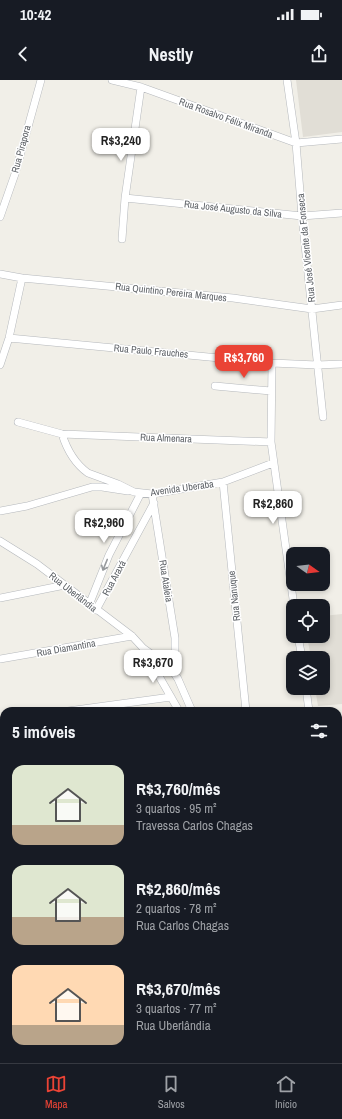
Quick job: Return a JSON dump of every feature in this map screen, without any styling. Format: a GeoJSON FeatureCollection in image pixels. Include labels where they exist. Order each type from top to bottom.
{"type":"FeatureCollection","features":[{"type":"Feature","properties":{"kind":"street","name":"Rua Pirapora"},"geometry":{"type":"LineString","coordinates":[[0,217],[15,174],[41,80]]}},
{"type":"Feature","properties":{"kind":"street","name":"Rua Rosalvo Félix Miranda"},"geometry":{"type":"LineString","coordinates":[[112,80],[141,87],[296,144],[342,140]]}},
{"type":"Feature","properties":{"kind":"street","name":"Rua José Vicente da Fonseca"},"geometry":{"type":"LineString","coordinates":[[287,80],[296,144],[323,417]]}},
{"type":"Feature","properties":{"kind":"street"},"geometry":{"type":"LineString","coordinates":[[122,238],[125,198],[141,87]]}},
{"type":"Feature","properties":{"kind":"street","name":"Rua José Augusto da Silva"},"geometry":{"type":"LineString","coordinates":[[125,198],[302,216],[342,213]]}},
{"type":"Feature","properties":{"kind":"street","name":"Rua Quintino Pereira Marques"},"geometry":{"type":"LineString","coordinates":[[0,274],[22,278],[233,298],[312,309],[342,306]]}},
{"type":"Feature","properties":{"kind":"street"},"geometry":{"type":"LineString","coordinates":[[0,365],[9,338],[22,278]]}},
{"type":"Feature","properties":{"kind":"street","name":"Rua Paulo Frauches"},"geometry":{"type":"LineString","coordinates":[[9,338],[272,362],[342,364]]}},
{"type":"Feature","properties":{"kind":"street"},"geometry":{"type":"LineString","coordinates":[[272,362],[271,442],[293,599]]}},
{"type":"Feature","properties":{"kind":"street"},"geometry":{"type":"LineString","coordinates":[[215,386],[272,391]]}},
{"type":"Feature","properties":{"kind":"street"},"geometry":{"type":"LineString","coordinates":[[18,422],[62,434]]}},
{"type":"Feature","properties":{"kind":"street","name":"Rua Almenara"},"geometry":{"type":"LineString","coordinates":[[62,434],[271,442]]}},
{"type":"Feature","properties":{"kind":"street","name":"Avenida Uberaba"},"geometry":{"type":"LineString","coordinates":[[62,434],[67,449],[78,465],[84,470],[138,493],[152,494],[223,482],[273,463]]}},
{"type":"Feature","properties":{"kind":"street","name":"Rua Nanuque"},"geometry":{"type":"LineString","coordinates":[[223,482],[246,707]]}},
{"type":"Feature","properties":{"kind":"street"},"geometry":{"type":"LineString","coordinates":[[0,511],[27,506],[92,487],[102,487],[138,493]]}},
{"type":"Feature","properties":{"kind":"street","name":"Rua Araxá"},"geometry":{"type":"LineString","coordinates":[[89,605],[109,555],[138,493]]}},
{"type":"Feature","properties":{"kind":"street","name":"Rua Ataleia"},"geometry":{"type":"LineString","coordinates":[[152,494],[175,638],[175,653],[171,668]]}},
{"type":"Feature","properties":{"kind":"street","name":"Rua Araxá"},"geometry":{"type":"LineString","coordinates":[[96,610],[154,503]]}},
{"type":"Feature","properties":{"kind":"street","name":"Rua Uberlândia"},"geometry":{"type":"LineString","coordinates":[[0,540],[65,584],[89,605],[132,636],[143,648],[171,668],[178,679],[190,707]]}},
{"type":"Feature","properties":{"kind":"street"},"geometry":{"type":"LineString","coordinates":[[0,598],[65,584]]}},
{"type":"Feature","properties":{"kind":"street","name":"Rua Diamantina"},"geometry":{"type":"LineString","coordinates":[[0,659],[132,636]]}},
{"type":"Feature","properties":{"kind":"street","name":"Rua Uberlândia"},"geometry":{"type":"LineString","coordinates":[[143,648],[177,707]]}},
{"type":"Feature","properties":{"kind":"street"},"geometry":{"type":"LineString","coordinates":[[307,695],[308,707]]}},
{"type":"Feature","properties":{"kind":"street"},"geometry":{"type":"LineString","coordinates":[[97,707],[171,697]]}},
{"type":"Feature","properties":{"kind":"shaded area"},"geometry":{"type":"Polygon","coordinates":[[[296,80],[342,80],[342,132],[303,137],[296,80]]]}},
{"type":"Feature","properties":{"kind":"shaded area"},"geometry":{"type":"Polygon","coordinates":[[[342,614],[342,704],[318,706],[316,695],[330,695],[330,651],[310,651],[308,643],[330,643],[330,615],[342,614]]]}}]}
